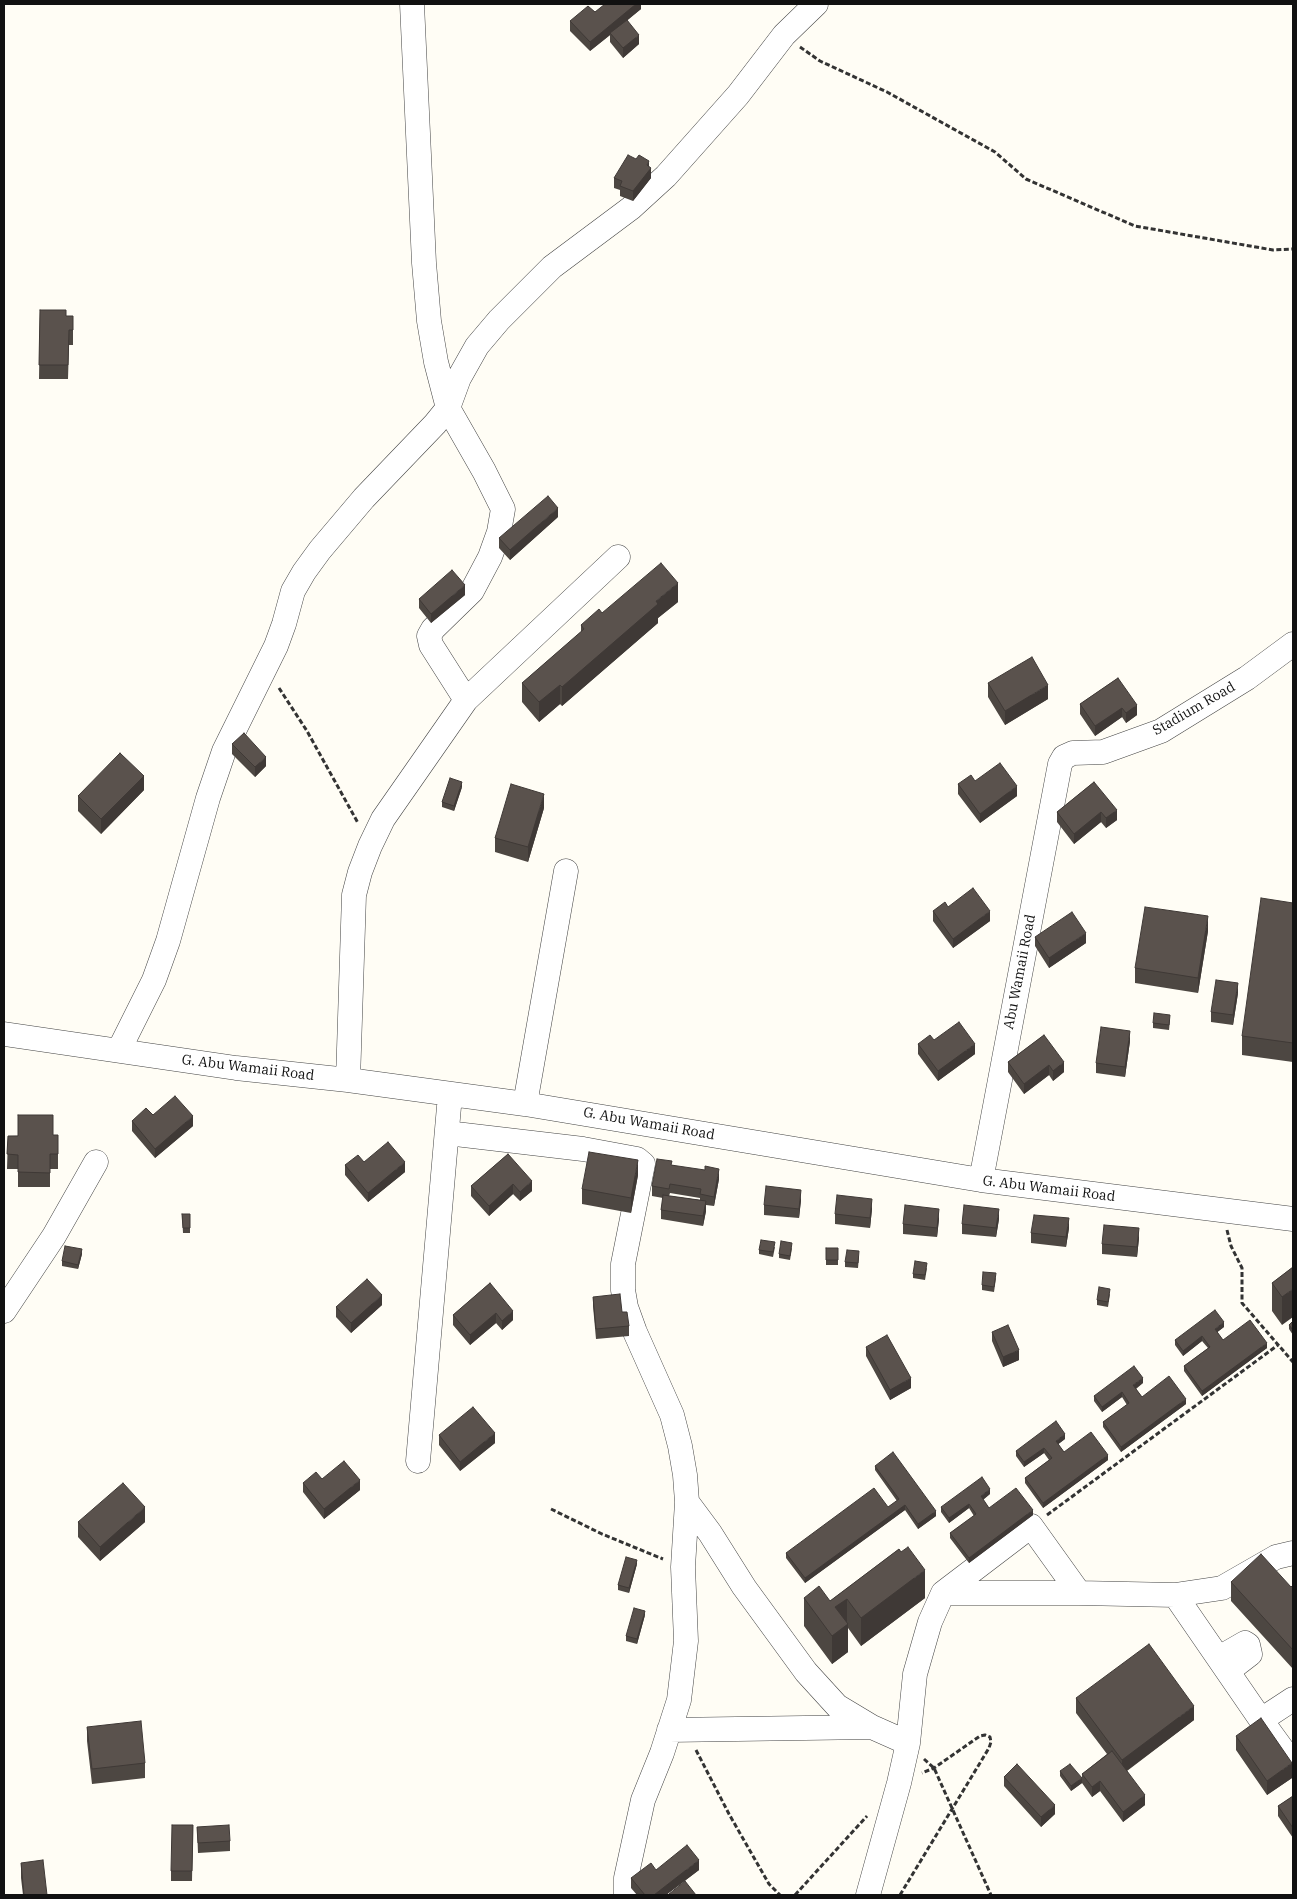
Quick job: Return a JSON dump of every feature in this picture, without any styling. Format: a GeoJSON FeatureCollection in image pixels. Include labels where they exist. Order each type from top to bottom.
{"type":"FeatureCollection","features":[{"type":"Feature","properties":{"kind":"street"},"geometry":{"type":"LineString","coordinates":[[412,4],[424,262],[428,311],[436,362],[448,408],[484,471],[503,510],[500,532],[490,557],[472,591],[433,629],[429,636],[431,645],[466,700]]}},
{"type":"Feature","properties":{"kind":"street"},"geometry":{"type":"LineString","coordinates":[[119,1050],[154,980],[168,941],[208,798],[224,751],[276,646],[293,591],[320,550],[364,498],[448,408],[459,378],[477,346],[499,320],[552,267],[613,222],[660,182],[738,95],[784,35],[816,4]]}},
{"type":"Feature","properties":{"kind":"street"},"geometry":{"type":"LineString","coordinates":[[348,1080],[354,896],[360,872],[383,819],[466,700],[618,558]]}},
{"type":"Feature","properties":{"kind":"street","name":"Stadium Road"},"geometry":{"type":"LineString","coordinates":[[1060,764],[1064,757],[1073,753],[1103,752],[1161,731],[1247,678],[1293,644]]}},
{"type":"Feature","properties":{"kind":"street","name":"Abu Wamaii Road"},"geometry":{"type":"LineString","coordinates":[[981,1180],[1060,764]]}},
{"type":"Feature","properties":{"kind":"street"},"geometry":{"type":"LineString","coordinates":[[526,1104],[566,870]]}},
{"type":"Feature","properties":{"kind":"street","name":"G. Abu Wamaii Road"},"geometry":{"type":"LineString","coordinates":[[4,1034],[236,1068],[348,1080],[526,1104],[981,1180],[1293,1219]]}},
{"type":"Feature","properties":{"kind":"street"},"geometry":{"type":"LineString","coordinates":[[418,1461],[450,1095]]}},
{"type":"Feature","properties":{"kind":"street"},"geometry":{"type":"LineString","coordinates":[[447,1133],[582,1149],[637,1159],[643,1164],[623,1264],[623,1290],[626,1308],[635,1332],[672,1415],[685,1475],[686,1502],[683,1567],[686,1641],[677,1730],[662,1753],[643,1800],[626,1878],[626,1895]]}},
{"type":"Feature","properties":{"kind":"street"},"geometry":{"type":"LineString","coordinates":[[4,1311],[54,1236],[96,1162]]}},
{"type":"Feature","properties":{"kind":"street"},"geometry":{"type":"LineString","coordinates":[[686,1502],[710,1533],[744,1587],[806,1672],[837,1706],[872,1727],[908,1743]]}},
{"type":"Feature","properties":{"kind":"street"},"geometry":{"type":"LineString","coordinates":[[868,1895],[908,1743],[915,1674],[930,1622],[943,1593],[1031,1526],[1079,1593]]}},
{"type":"Feature","properties":{"kind":"street"},"geometry":{"type":"LineString","coordinates":[[943,1593],[1175,1595],[1222,1588],[1276,1558],[1293,1553]]}},
{"type":"Feature","properties":{"kind":"street"},"geometry":{"type":"LineString","coordinates":[[1175,1595],[1293,1764]]}},
{"type":"Feature","properties":{"kind":"street"},"geometry":{"type":"LineString","coordinates":[[1261,1720],[1293,1699]]}},
{"type":"Feature","properties":{"kind":"street"},"geometry":{"type":"LineString","coordinates":[[677,1730],[872,1727]]}},
{"type":"Feature","properties":{"kind":"path"},"geometry":{"type":"LineString","coordinates":[[784,35],[820,61],[887,92],[995,152],[1026,179],[1126,222],[1136,226],[1273,250],[1293,249]]}},
{"type":"Feature","properties":{"kind":"path"},"geometry":{"type":"LineString","coordinates":[[278,686],[345,797],[370,846]]}},
{"type":"Feature","properties":{"kind":"path"},"geometry":{"type":"LineString","coordinates":[[1223,1211],[1231,1246],[1242,1268],[1242,1303],[1293,1362]]}},
{"type":"Feature","properties":{"kind":"path"},"geometry":{"type":"LineString","coordinates":[[1031,1526],[1278,1345]]}},
{"type":"Feature","properties":{"kind":"path"},"geometry":{"type":"LineString","coordinates":[[551,1509],[602,1534],[683,1567]]}},
{"type":"Feature","properties":{"kind":"path"},"geometry":{"type":"LineString","coordinates":[[677,1730],[769,1884],[780,1895]]}},
{"type":"Feature","properties":{"kind":"path"},"geometry":{"type":"LineString","coordinates":[[908,1743],[934,1768],[991,1895]]}},
{"type":"Feature","properties":{"kind":"building"},"geometry":{"type":"Polygon","coordinates":[[[605,4],[636,4],[590,42],[570,21],[588,6],[595,12],[605,4]]]}},
{"type":"Feature","properties":{"kind":"building"},"geometry":{"type":"Polygon","coordinates":[[[627,20],[639,35],[623,48],[610,33],[627,20]]]}},
{"type":"Feature","properties":{"kind":"building"},"geometry":{"type":"Polygon","coordinates":[[[628,155],[636,159],[639,155],[649,161],[647,165],[651,168],[633,191],[620,186],[622,181],[614,178],[628,155]]]}},
{"type":"Feature","properties":{"kind":"building"},"geometry":{"type":"Polygon","coordinates":[[[40,310],[66,310],[66,316],[73,316],[73,330],[69,330],[68,365],[39,365],[40,310]]]}},
{"type":"Feature","properties":{"kind":"building"},"geometry":{"type":"Polygon","coordinates":[[[548,496],[558,508],[510,550],[499,538],[548,496]]]}},
{"type":"Feature","properties":{"kind":"building"},"geometry":{"type":"Polygon","coordinates":[[[661,563],[678,583],[656,601],[658,604],[562,687],[560,685],[539,702],[522,683],[584,629],[581,625],[599,609],[602,613],[661,563]]]}},
{"type":"Feature","properties":{"kind":"building"},"geometry":{"type":"Polygon","coordinates":[[[452,570],[465,585],[431,614],[419,599],[452,570]]]}},
{"type":"Feature","properties":{"kind":"building"},"geometry":{"type":"Polygon","coordinates":[[[1032,657],[1048,685],[1005,711],[988,683],[1032,657]]]}},
{"type":"Feature","properties":{"kind":"building"},"geometry":{"type":"Polygon","coordinates":[[[1118,678],[1137,705],[1126,713],[1122,708],[1095,726],[1080,704],[1118,678]]]}},
{"type":"Feature","properties":{"kind":"building"},"geometry":{"type":"Polygon","coordinates":[[[244,733],[266,757],[255,767],[232,744],[244,733]]]}},
{"type":"Feature","properties":{"kind":"building"},"geometry":{"type":"Polygon","coordinates":[[[120,753],[144,776],[101,819],[78,796],[120,753]]]}},
{"type":"Feature","properties":{"kind":"building"},"geometry":{"type":"Polygon","coordinates":[[[1000,763],[1017,786],[980,814],[958,784],[971,775],[975,781],[1000,763]]]}},
{"type":"Feature","properties":{"kind":"building"},"geometry":{"type":"Polygon","coordinates":[[[450,778],[462,782],[454,806],[442,802],[450,778]]]}},
{"type":"Feature","properties":{"kind":"building"},"geometry":{"type":"Polygon","coordinates":[[[1094,782],[1117,810],[1106,818],[1101,812],[1074,834],[1057,812],[1094,782]]]}},
{"type":"Feature","properties":{"kind":"building"},"geometry":{"type":"Polygon","coordinates":[[[511,784],[544,794],[528,847],[495,838],[511,784]]]}},
{"type":"Feature","properties":{"kind":"building"},"geometry":{"type":"Polygon","coordinates":[[[973,888],[990,911],[953,939],[933,911],[945,902],[948,907],[973,888]]]}},
{"type":"Feature","properties":{"kind":"building"},"geometry":{"type":"Polygon","coordinates":[[[1261,898],[1293,903],[1293,1043],[1242,1036],[1261,898]]]}},
{"type":"Feature","properties":{"kind":"building"},"geometry":{"type":"Polygon","coordinates":[[[1145,907],[1208,916],[1198,978],[1135,968],[1145,907]]]}},
{"type":"Feature","properties":{"kind":"building"},"geometry":{"type":"Polygon","coordinates":[[[1072,912],[1086,933],[1049,958],[1035,937],[1072,912]]]}},
{"type":"Feature","properties":{"kind":"building"},"geometry":{"type":"Polygon","coordinates":[[[1216,980],[1238,983],[1233,1015],[1211,1012],[1216,980]]]}},
{"type":"Feature","properties":{"kind":"building"},"geometry":{"type":"Polygon","coordinates":[[[1154,1013],[1170,1015],[1169,1025],[1153,1023],[1154,1013]]]}},
{"type":"Feature","properties":{"kind":"building"},"geometry":{"type":"Polygon","coordinates":[[[959,1022],[975,1044],[938,1071],[918,1044],[930,1035],[934,1040],[959,1022]]]}},
{"type":"Feature","properties":{"kind":"building"},"geometry":{"type":"Polygon","coordinates":[[[1101,1027],[1130,1031],[1125,1067],[1096,1063],[1101,1027]]]}},
{"type":"Feature","properties":{"kind":"building"},"geometry":{"type":"Polygon","coordinates":[[[1044,1035],[1064,1062],[1053,1071],[1049,1065],[1024,1084],[1008,1062],[1044,1035]]]}},
{"type":"Feature","properties":{"kind":"building"},"geometry":{"type":"Polygon","coordinates":[[[175,1096],[193,1116],[155,1149],[132,1121],[146,1108],[153,1115],[175,1096]]]}},
{"type":"Feature","properties":{"kind":"building"},"geometry":{"type":"Polygon","coordinates":[[[18,1115],[53,1115],[53,1135],[58,1135],[58,1154],[50,1154],[50,1173],[18,1172],[18,1155],[7,1154],[8,1136],[18,1136],[18,1115]]]}},
{"type":"Feature","properties":{"kind":"building"},"geometry":{"type":"Polygon","coordinates":[[[388,1142],[405,1162],[368,1193],[345,1165],[358,1155],[364,1162],[388,1142]]]}},
{"type":"Feature","properties":{"kind":"building"},"geometry":{"type":"Polygon","coordinates":[[[589,1152],[638,1160],[631,1198],[582,1189],[589,1152]]]}},
{"type":"Feature","properties":{"kind":"building"},"geometry":{"type":"Polygon","coordinates":[[[508,1154],[532,1181],[520,1192],[513,1184],[489,1206],[471,1186],[508,1154]]]}},
{"type":"Feature","properties":{"kind":"building"},"geometry":{"type":"Polygon","coordinates":[[[657,1159],[672,1161],[671,1165],[705,1170],[705,1166],[719,1169],[714,1197],[700,1194],[701,1189],[670,1184],[669,1189],[652,1186],[657,1159]]]}},
{"type":"Feature","properties":{"kind":"building"},"geometry":{"type":"Polygon","coordinates":[[[766,1186],[801,1190],[799,1209],[764,1205],[766,1186]]]}},
{"type":"Feature","properties":{"kind":"building"},"geometry":{"type":"Polygon","coordinates":[[[663,1195],[706,1201],[703,1216],[661,1210],[663,1195]]]}},
{"type":"Feature","properties":{"kind":"building"},"geometry":{"type":"Polygon","coordinates":[[[837,1195],[872,1199],[870,1218],[835,1214],[837,1195]]]}},
{"type":"Feature","properties":{"kind":"building"},"geometry":{"type":"Polygon","coordinates":[[[905,1205],[939,1209],[937,1228],[903,1224],[905,1205]]]}},
{"type":"Feature","properties":{"kind":"building"},"geometry":{"type":"Polygon","coordinates":[[[964,1205],[999,1209],[996,1228],[962,1224],[964,1205]]]}},
{"type":"Feature","properties":{"kind":"building"},"geometry":{"type":"Polygon","coordinates":[[[182,1214],[190,1214],[190,1228],[183,1228],[182,1214]]]}},
{"type":"Feature","properties":{"kind":"building"},"geometry":{"type":"Polygon","coordinates":[[[1034,1215],[1069,1218],[1066,1237],[1031,1233],[1034,1215]]]}},
{"type":"Feature","properties":{"kind":"building"},"geometry":{"type":"Polygon","coordinates":[[[1104,1225],[1139,1228],[1137,1247],[1102,1244],[1104,1225]]]}},
{"type":"Feature","properties":{"kind":"building"},"geometry":{"type":"Polygon","coordinates":[[[761,1240],[775,1242],[773,1252],[759,1250],[761,1240]]]}},
{"type":"Feature","properties":{"kind":"building"},"geometry":{"type":"Polygon","coordinates":[[[781,1241],[792,1243],[790,1256],[779,1254],[781,1241]]]}},
{"type":"Feature","properties":{"kind":"building"},"geometry":{"type":"Polygon","coordinates":[[[65,1246],[82,1249],[78,1265],[62,1261],[65,1246]]]}},
{"type":"Feature","properties":{"kind":"building"},"geometry":{"type":"Polygon","coordinates":[[[826,1248],[838,1248],[838,1260],[826,1260],[826,1248]]]}},
{"type":"Feature","properties":{"kind":"building"},"geometry":{"type":"Polygon","coordinates":[[[847,1250],[859,1251],[858,1263],[845,1262],[847,1250]]]}},
{"type":"Feature","properties":{"kind":"building"},"geometry":{"type":"Polygon","coordinates":[[[915,1261],[927,1263],[925,1275],[913,1274],[915,1261]]]}},
{"type":"Feature","properties":{"kind":"building"},"geometry":{"type":"Polygon","coordinates":[[[1293,1267],[1293,1289],[1282,1297],[1272,1283],[1293,1267]]]}},
{"type":"Feature","properties":{"kind":"building"},"geometry":{"type":"Polygon","coordinates":[[[983,1272],[996,1273],[994,1287],[982,1285],[983,1272]]]}},
{"type":"Feature","properties":{"kind":"building"},"geometry":{"type":"Polygon","coordinates":[[[367,1279],[382,1295],[351,1323],[336,1307],[367,1279]]]}},
{"type":"Feature","properties":{"kind":"building"},"geometry":{"type":"Polygon","coordinates":[[[490,1283],[513,1311],[502,1321],[496,1313],[470,1335],[453,1315],[490,1283]]]}},
{"type":"Feature","properties":{"kind":"building"},"geometry":{"type":"Polygon","coordinates":[[[1099,1287],[1110,1289],[1108,1302],[1097,1300],[1099,1287]]]}},
{"type":"Feature","properties":{"kind":"building"},"geometry":{"type":"Polygon","coordinates":[[[620,1294],[622,1312],[627,1312],[629,1326],[596,1329],[593,1297],[620,1294]]]}},
{"type":"Feature","properties":{"kind":"building"},"geometry":{"type":"Polygon","coordinates":[[[1215,1310],[1224,1322],[1215,1329],[1223,1340],[1250,1320],[1267,1343],[1202,1391],[1184,1366],[1210,1347],[1202,1336],[1183,1351],[1175,1340],[1215,1310]]]}},
{"type":"Feature","properties":{"kind":"building"},"geometry":{"type":"Polygon","coordinates":[[[1293,1321],[1293,1330],[1289,1325],[1293,1321]]]}},
{"type":"Feature","properties":{"kind":"building"},"geometry":{"type":"Polygon","coordinates":[[[1008,1325],[1019,1350],[1003,1357],[992,1332],[1008,1325]]]}},
{"type":"Feature","properties":{"kind":"building"},"geometry":{"type":"Polygon","coordinates":[[[887,1335],[911,1378],[890,1390],[866,1347],[887,1335]]]}},
{"type":"Feature","properties":{"kind":"building"},"geometry":{"type":"Polygon","coordinates":[[[1134,1366],[1143,1378],[1133,1385],[1142,1397],[1169,1376],[1186,1399],[1121,1447],[1103,1422],[1129,1403],[1122,1392],[1102,1407],[1094,1396],[1134,1366]]]}},
{"type":"Feature","properties":{"kind":"building"},"geometry":{"type":"Polygon","coordinates":[[[473,1407],[495,1433],[460,1462],[439,1435],[473,1407]]]}},
{"type":"Feature","properties":{"kind":"building"},"geometry":{"type":"Polygon","coordinates":[[[1056,1421],[1065,1434],[1056,1441],[1064,1452],[1091,1432],[1108,1455],[1043,1503],[1025,1478],[1052,1458],[1044,1448],[1024,1462],[1016,1451],[1056,1421]]]}},
{"type":"Feature","properties":{"kind":"building"},"geometry":{"type":"Polygon","coordinates":[[[893,1452],[936,1511],[918,1524],[905,1505],[805,1578],[786,1553],[874,1488],[888,1507],[899,1499],[875,1466],[893,1452]]]}},
{"type":"Feature","properties":{"kind":"building"},"geometry":{"type":"Polygon","coordinates":[[[344,1461],[360,1480],[324,1509],[303,1483],[316,1472],[322,1479],[344,1461]]]}},
{"type":"Feature","properties":{"kind":"building"},"geometry":{"type":"Polygon","coordinates":[[[982,1477],[990,1489],[981,1496],[989,1508],[1016,1488],[1033,1510],[969,1558],[950,1533],[976,1514],[969,1504],[949,1518],[941,1507],[982,1477]]]}},
{"type":"Feature","properties":{"kind":"building"},"geometry":{"type":"Polygon","coordinates":[[[123,1483],[145,1507],[100,1547],[78,1522],[123,1483]]]}},
{"type":"Feature","properties":{"kind":"building"},"geometry":{"type":"Polygon","coordinates":[[[908,1547],[925,1570],[861,1618],[847,1599],[835,1607],[848,1624],[832,1636],[804,1598],[819,1586],[830,1601],[899,1549],[901,1552],[908,1547]]]}},
{"type":"Feature","properties":{"kind":"building"},"geometry":{"type":"Polygon","coordinates":[[[1261,1554],[1291,1587],[1293,1585],[1293,1650],[1231,1582],[1261,1554]]]}},
{"type":"Feature","properties":{"kind":"building"},"geometry":{"type":"Polygon","coordinates":[[[626,1557],[637,1560],[629,1588],[618,1585],[626,1557]]]}},
{"type":"Feature","properties":{"kind":"building"},"geometry":{"type":"Polygon","coordinates":[[[634,1608],[645,1611],[637,1639],[626,1636],[634,1608]]]}},
{"type":"Feature","properties":{"kind":"building"},"geometry":{"type":"Polygon","coordinates":[[[1149,1644],[1194,1706],[1122,1760],[1076,1698],[1149,1644]]]}},
{"type":"Feature","properties":{"kind":"building"},"geometry":{"type":"Polygon","coordinates":[[[1261,1718],[1292,1763],[1267,1781],[1236,1736],[1261,1718]]]}},
{"type":"Feature","properties":{"kind":"building"},"geometry":{"type":"Polygon","coordinates":[[[141,1721],[145,1763],[92,1769],[87,1727],[141,1721]]]}},
{"type":"Feature","properties":{"kind":"building"},"geometry":{"type":"Polygon","coordinates":[[[1112,1751],[1145,1795],[1123,1812],[1100,1781],[1092,1787],[1082,1774],[1112,1751]]]}},
{"type":"Feature","properties":{"kind":"building"},"geometry":{"type":"Polygon","coordinates":[[[1017,1764],[1055,1805],[1041,1817],[1004,1777],[1017,1764]]]}},
{"type":"Feature","properties":{"kind":"building"},"geometry":{"type":"Polygon","coordinates":[[[1070,1764],[1082,1778],[1071,1786],[1060,1771],[1070,1764]]]}},
{"type":"Feature","properties":{"kind":"building"},"geometry":{"type":"Polygon","coordinates":[[[1293,1796],[1293,1828],[1278,1806],[1293,1796]]]}},
{"type":"Feature","properties":{"kind":"building"},"geometry":{"type":"Polygon","coordinates":[[[172,1825],[193,1825],[192,1871],[171,1871],[172,1825]]]}},
{"type":"Feature","properties":{"kind":"building"},"geometry":{"type":"Polygon","coordinates":[[[229,1825],[230,1841],[198,1843],[197,1827],[229,1825]]]}},
{"type":"Feature","properties":{"kind":"building"},"geometry":{"type":"Polygon","coordinates":[[[687,1845],[699,1860],[654,1895],[645,1895],[631,1878],[651,1863],[656,1870],[687,1845]]]}},
{"type":"Feature","properties":{"kind":"building"},"geometry":{"type":"Polygon","coordinates":[[[43,1860],[47,1895],[24,1895],[21,1863],[43,1860]]]}},
{"type":"Feature","properties":{"kind":"building"},"geometry":{"type":"Polygon","coordinates":[[[685,1881],[696,1895],[669,1894],[685,1881]]]}}]}
